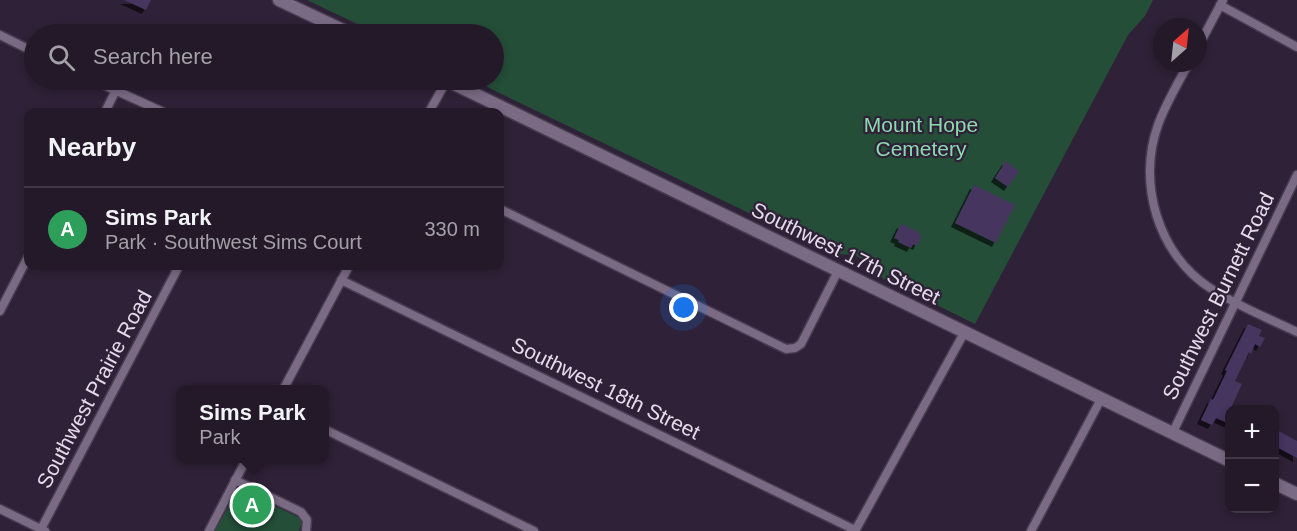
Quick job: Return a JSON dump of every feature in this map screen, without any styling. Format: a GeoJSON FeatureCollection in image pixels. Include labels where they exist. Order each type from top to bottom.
{"type":"FeatureCollection","features":[{"type":"Feature","properties":{"kind":"main road"},"geometry":{"type":"LineString","coordinates":[[279,0],[330,24]]}},
{"type":"Feature","properties":{"kind":"main road","name":"Southwest 17th Street"},"geometry":{"type":"LineString","coordinates":[[467,90],[503,108]]}},
{"type":"Feature","properties":{"kind":"main road","name":"Southwest 17th Street"},"geometry":{"type":"LineString","coordinates":[[504,108],[1226,459]]}},
{"type":"Feature","properties":{"kind":"main road"},"geometry":{"type":"LineString","coordinates":[[1279,485],[1297,494]]}},
{"type":"Feature","properties":{"kind":"street"},"geometry":{"type":"LineString","coordinates":[[1207,30],[1222,3],[1297,47]]}},
{"type":"Feature","properties":{"kind":"street"},"geometry":{"type":"LineString","coordinates":[[0,35],[24,47]]}},
{"type":"Feature","properties":{"kind":"street"},"geometry":{"type":"LineString","coordinates":[[1184,72],[1163,111],[1153,141],[1149,171],[1152,198],[1164,236],[1180,260],[1201,281],[1235,302],[1297,332]]}},
{"type":"Feature","properties":{"kind":"street"},"geometry":{"type":"LineString","coordinates":[[107,108],[116,90],[154,108]]}},
{"type":"Feature","properties":{"kind":"street"},"geometry":{"type":"LineString","coordinates":[[431,108],[441,90]]}},
{"type":"Feature","properties":{"kind":"street","name":"Southwest Burnett Road"},"geometry":{"type":"LineString","coordinates":[[1173,434],[1297,175]]}},
{"type":"Feature","properties":{"kind":"street"},"geometry":{"type":"LineString","coordinates":[[504,211],[786,349],[795,348],[801,344],[838,271]]}},
{"type":"Feature","properties":{"kind":"street"},"geometry":{"type":"LineString","coordinates":[[0,310],[24,265]]}},
{"type":"Feature","properties":{"kind":"street","name":"Southwest Prairie Road"},"geometry":{"type":"LineString","coordinates":[[43,530],[177,270]]}},
{"type":"Feature","properties":{"kind":"street"},"geometry":{"type":"LineString","coordinates":[[286,385],[347,270]]}},
{"type":"Feature","properties":{"kind":"street","name":"Southwest 18th Street"},"geometry":{"type":"LineString","coordinates":[[341,280],[855,530]]}},
{"type":"Feature","properties":{"kind":"street"},"geometry":{"type":"LineString","coordinates":[[855,530],[964,333]]}},
{"type":"Feature","properties":{"kind":"street"},"geometry":{"type":"LineString","coordinates":[[1030,531],[1101,399]]}},
{"type":"Feature","properties":{"kind":"street"},"geometry":{"type":"LineString","coordinates":[[329,431],[534,531]]}},
{"type":"Feature","properties":{"kind":"street"},"geometry":{"type":"LineString","coordinates":[[209,531],[245,463]]}},
{"type":"Feature","properties":{"kind":"street"},"geometry":{"type":"LineString","coordinates":[[236,480],[301,512],[308,520],[306,531]]}},
{"type":"Feature","properties":{"kind":"street"},"geometry":{"type":"LineString","coordinates":[[0,509],[43,530]]}},
{"type":"Feature","properties":{"kind":"green space","name":"Mount Hope Cemetery"},"geometry":{"type":"Polygon","coordinates":[[[307,0],[1153,0],[1145,16],[1128,35],[975,324],[876,275],[859,257],[834,254],[493,90],[504,90],[504,24],[357,24],[307,0]]]}},
{"type":"Feature","properties":{"kind":"green space"},"geometry":{"type":"Polygon","coordinates":[[[238,489],[300,518],[302,522],[299,531],[215,531],[238,489]]]}},
{"type":"Feature","properties":{"kind":"building"},"geometry":{"type":"Polygon","coordinates":[[[124,0],[151,0],[146,10],[124,0]]]}},
{"type":"Feature","properties":{"kind":"building"},"geometry":{"type":"Polygon","coordinates":[[[1006,161],[1019,171],[1008,187],[995,178],[1006,161]]]}},
{"type":"Feature","properties":{"kind":"building"},"geometry":{"type":"Polygon","coordinates":[[[974,185],[1015,205],[996,243],[955,223],[974,185]]]}},
{"type":"Feature","properties":{"kind":"building"},"geometry":{"type":"Polygon","coordinates":[[[901,224],[919,232],[918,234],[922,236],[917,246],[913,244],[911,248],[894,238],[901,224]]]}},
{"type":"Feature","properties":{"kind":"building"},"geometry":{"type":"Polygon","coordinates":[[[1248,324],[1262,330],[1259,336],[1265,338],[1260,347],[1255,344],[1251,354],[1249,352],[1235,381],[1242,384],[1232,405],[1225,405],[1225,422],[1216,418],[1212,425],[1201,420],[1227,371],[1225,370],[1248,324]]]}},
{"type":"Feature","properties":{"kind":"building"},"geometry":{"type":"Polygon","coordinates":[[[1279,431],[1297,441],[1297,458],[1279,448],[1279,431]]]}},
{"type":"Feature","properties":{"kind":"place","name":"Sims Park"},"geometry":{"type":"Point","coordinates":[252,505]}}]}
